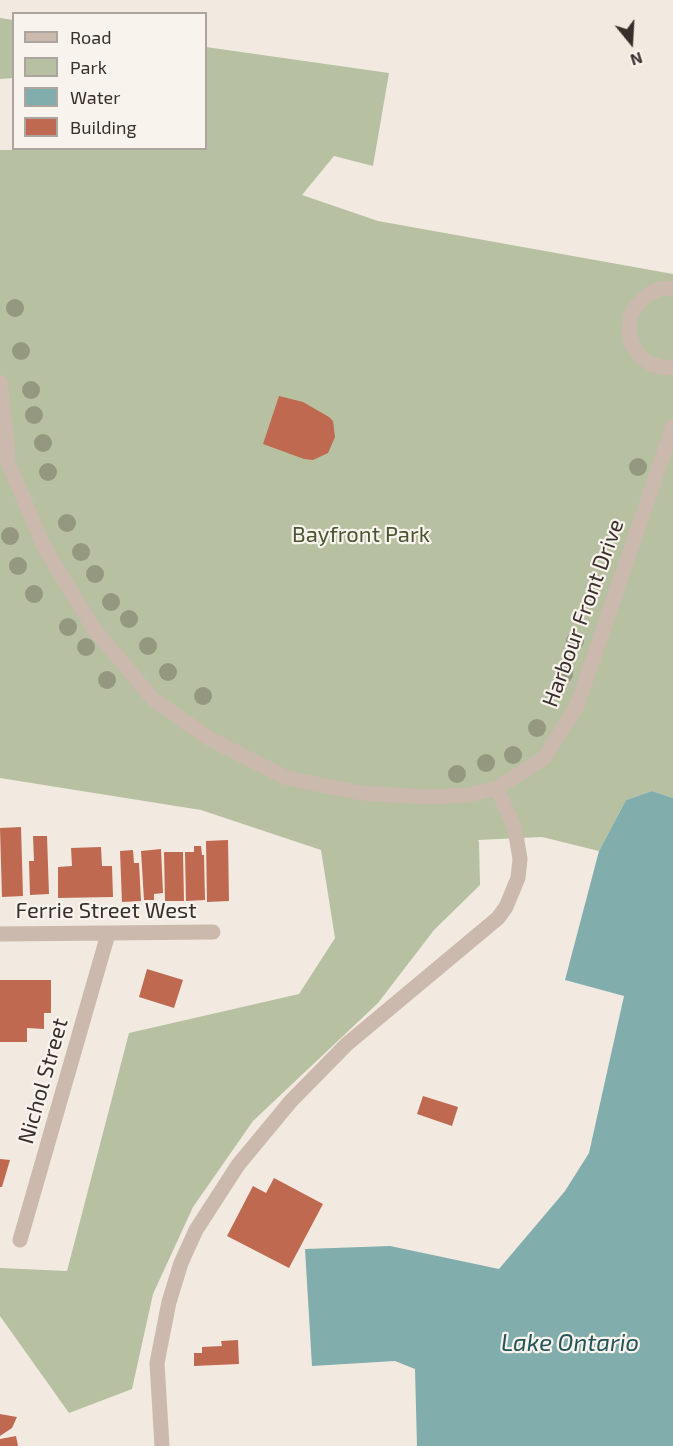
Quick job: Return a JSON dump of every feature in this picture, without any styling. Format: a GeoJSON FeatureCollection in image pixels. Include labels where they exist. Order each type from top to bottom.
{"type":"FeatureCollection","features":[{"type":"Feature","properties":{"kind":"street"},"geometry":{"type":"LineString","coordinates":[[673,288],[659,289],[637,305],[630,317],[629,331],[632,345],[640,356],[651,364],[665,368],[673,367]]}},
{"type":"Feature","properties":{"kind":"street","name":"Harbour Front Drive"},"geometry":{"type":"LineString","coordinates":[[0,382],[9,460]]}},
{"type":"Feature","properties":{"kind":"street","name":"Harbour Front Drive"},"geometry":{"type":"LineString","coordinates":[[0,443],[44,547],[94,629],[154,700],[210,739],[287,778],[361,793],[428,797],[468,795],[497,788],[544,758],[577,706],[673,426]]}},
{"type":"Feature","properties":{"kind":"street"},"geometry":{"type":"LineString","coordinates":[[162,1446],[157,1363],[169,1302],[181,1263],[196,1230],[238,1165],[291,1101],[347,1044],[498,918],[506,907],[518,878],[520,859],[515,830],[497,788]]}},
{"type":"Feature","properties":{"kind":"street","name":"Ferrie Street West"},"geometry":{"type":"LineString","coordinates":[[0,934],[213,933]]}},
{"type":"Feature","properties":{"kind":"street","name":"Nichol Street"},"geometry":{"type":"LineString","coordinates":[[20,1240],[108,934]]}},
{"type":"Feature","properties":{"kind":"green space"},"geometry":{"type":"Polygon","coordinates":[[[0,18],[12,20],[12,78],[0,79],[0,18]]]}},
{"type":"Feature","properties":{"kind":"green space","name":"Bayfront Park"},"geometry":{"type":"Polygon","coordinates":[[[207,47],[389,73],[373,166],[334,156],[302,195],[378,221],[673,274],[673,798],[652,791],[626,800],[599,851],[542,837],[478,840],[480,885],[434,930],[378,1003],[253,1121],[193,1207],[153,1294],[132,1389],[69,1413],[0,1316],[0,1268],[67,1271],[129,1033],[299,994],[335,938],[321,850],[201,810],[0,778],[0,150],[207,150],[207,47]]]}},
{"type":"Feature","properties":{"kind":"water","name":"Lake Ontario"},"geometry":{"type":"Polygon","coordinates":[[[652,791],[673,798],[673,1446],[417,1446],[415,1369],[395,1361],[312,1366],[305,1249],[390,1246],[499,1269],[565,1191],[589,1153],[624,996],[565,980],[599,851],[626,800],[652,791]]]}},
{"type":"Feature","properties":{"kind":"building"},"geometry":{"type":"Polygon","coordinates":[[[279,396],[303,402],[333,421],[335,437],[328,453],[313,460],[304,459],[263,444],[279,396]]]}},
{"type":"Feature","properties":{"kind":"building"},"geometry":{"type":"Polygon","coordinates":[[[21,827],[23,896],[2,897],[0,828],[21,827]]]}},
{"type":"Feature","properties":{"kind":"building"},"geometry":{"type":"Polygon","coordinates":[[[33,836],[47,836],[49,894],[30,895],[29,861],[34,861],[33,836]]]}},
{"type":"Feature","properties":{"kind":"building"},"geometry":{"type":"Polygon","coordinates":[[[228,840],[229,901],[207,902],[206,841],[228,840]]]}},
{"type":"Feature","properties":{"kind":"building"},"geometry":{"type":"Polygon","coordinates":[[[194,846],[201,846],[202,855],[204,855],[205,900],[186,901],[185,852],[194,852],[194,846]]]}},
{"type":"Feature","properties":{"kind":"building"},"geometry":{"type":"Polygon","coordinates":[[[101,847],[102,866],[112,866],[113,897],[58,898],[58,867],[72,866],[71,848],[101,847]]]}},
{"type":"Feature","properties":{"kind":"building"},"geometry":{"type":"Polygon","coordinates":[[[161,849],[163,893],[154,894],[154,900],[144,900],[141,851],[161,849]]]}},
{"type":"Feature","properties":{"kind":"building"},"geometry":{"type":"Polygon","coordinates":[[[133,850],[134,863],[139,863],[141,901],[122,902],[120,851],[133,850]]]}},
{"type":"Feature","properties":{"kind":"building"},"geometry":{"type":"Polygon","coordinates":[[[164,852],[183,852],[184,901],[165,901],[164,852]]]}},
{"type":"Feature","properties":{"kind":"building"},"geometry":{"type":"Polygon","coordinates":[[[147,969],[183,980],[174,1008],[139,997],[147,969]]]}},
{"type":"Feature","properties":{"kind":"building"},"geometry":{"type":"Polygon","coordinates":[[[0,980],[51,980],[51,1013],[44,1013],[44,1029],[27,1028],[27,1042],[0,1042],[0,980]]]}},
{"type":"Feature","properties":{"kind":"building"},"geometry":{"type":"Polygon","coordinates":[[[423,1096],[458,1107],[452,1126],[417,1114],[423,1096]]]}},
{"type":"Feature","properties":{"kind":"building"},"geometry":{"type":"Polygon","coordinates":[[[0,1159],[10,1160],[2,1187],[0,1187],[0,1159]]]}},
{"type":"Feature","properties":{"kind":"building"},"geometry":{"type":"Polygon","coordinates":[[[274,1178],[323,1204],[289,1268],[227,1236],[253,1186],[266,1193],[274,1178]]]}},
{"type":"Feature","properties":{"kind":"building"},"geometry":{"type":"Polygon","coordinates":[[[238,1340],[239,1364],[194,1366],[194,1353],[202,1353],[202,1347],[222,1346],[221,1341],[238,1340]]]}},
{"type":"Feature","properties":{"kind":"building"},"geometry":{"type":"Polygon","coordinates":[[[0,1414],[17,1417],[12,1428],[0,1436],[0,1414]]]}},
{"type":"Feature","properties":{"kind":"building"},"geometry":{"type":"Polygon","coordinates":[[[16,1436],[18,1446],[0,1446],[0,1439],[16,1436]]]}}]}
